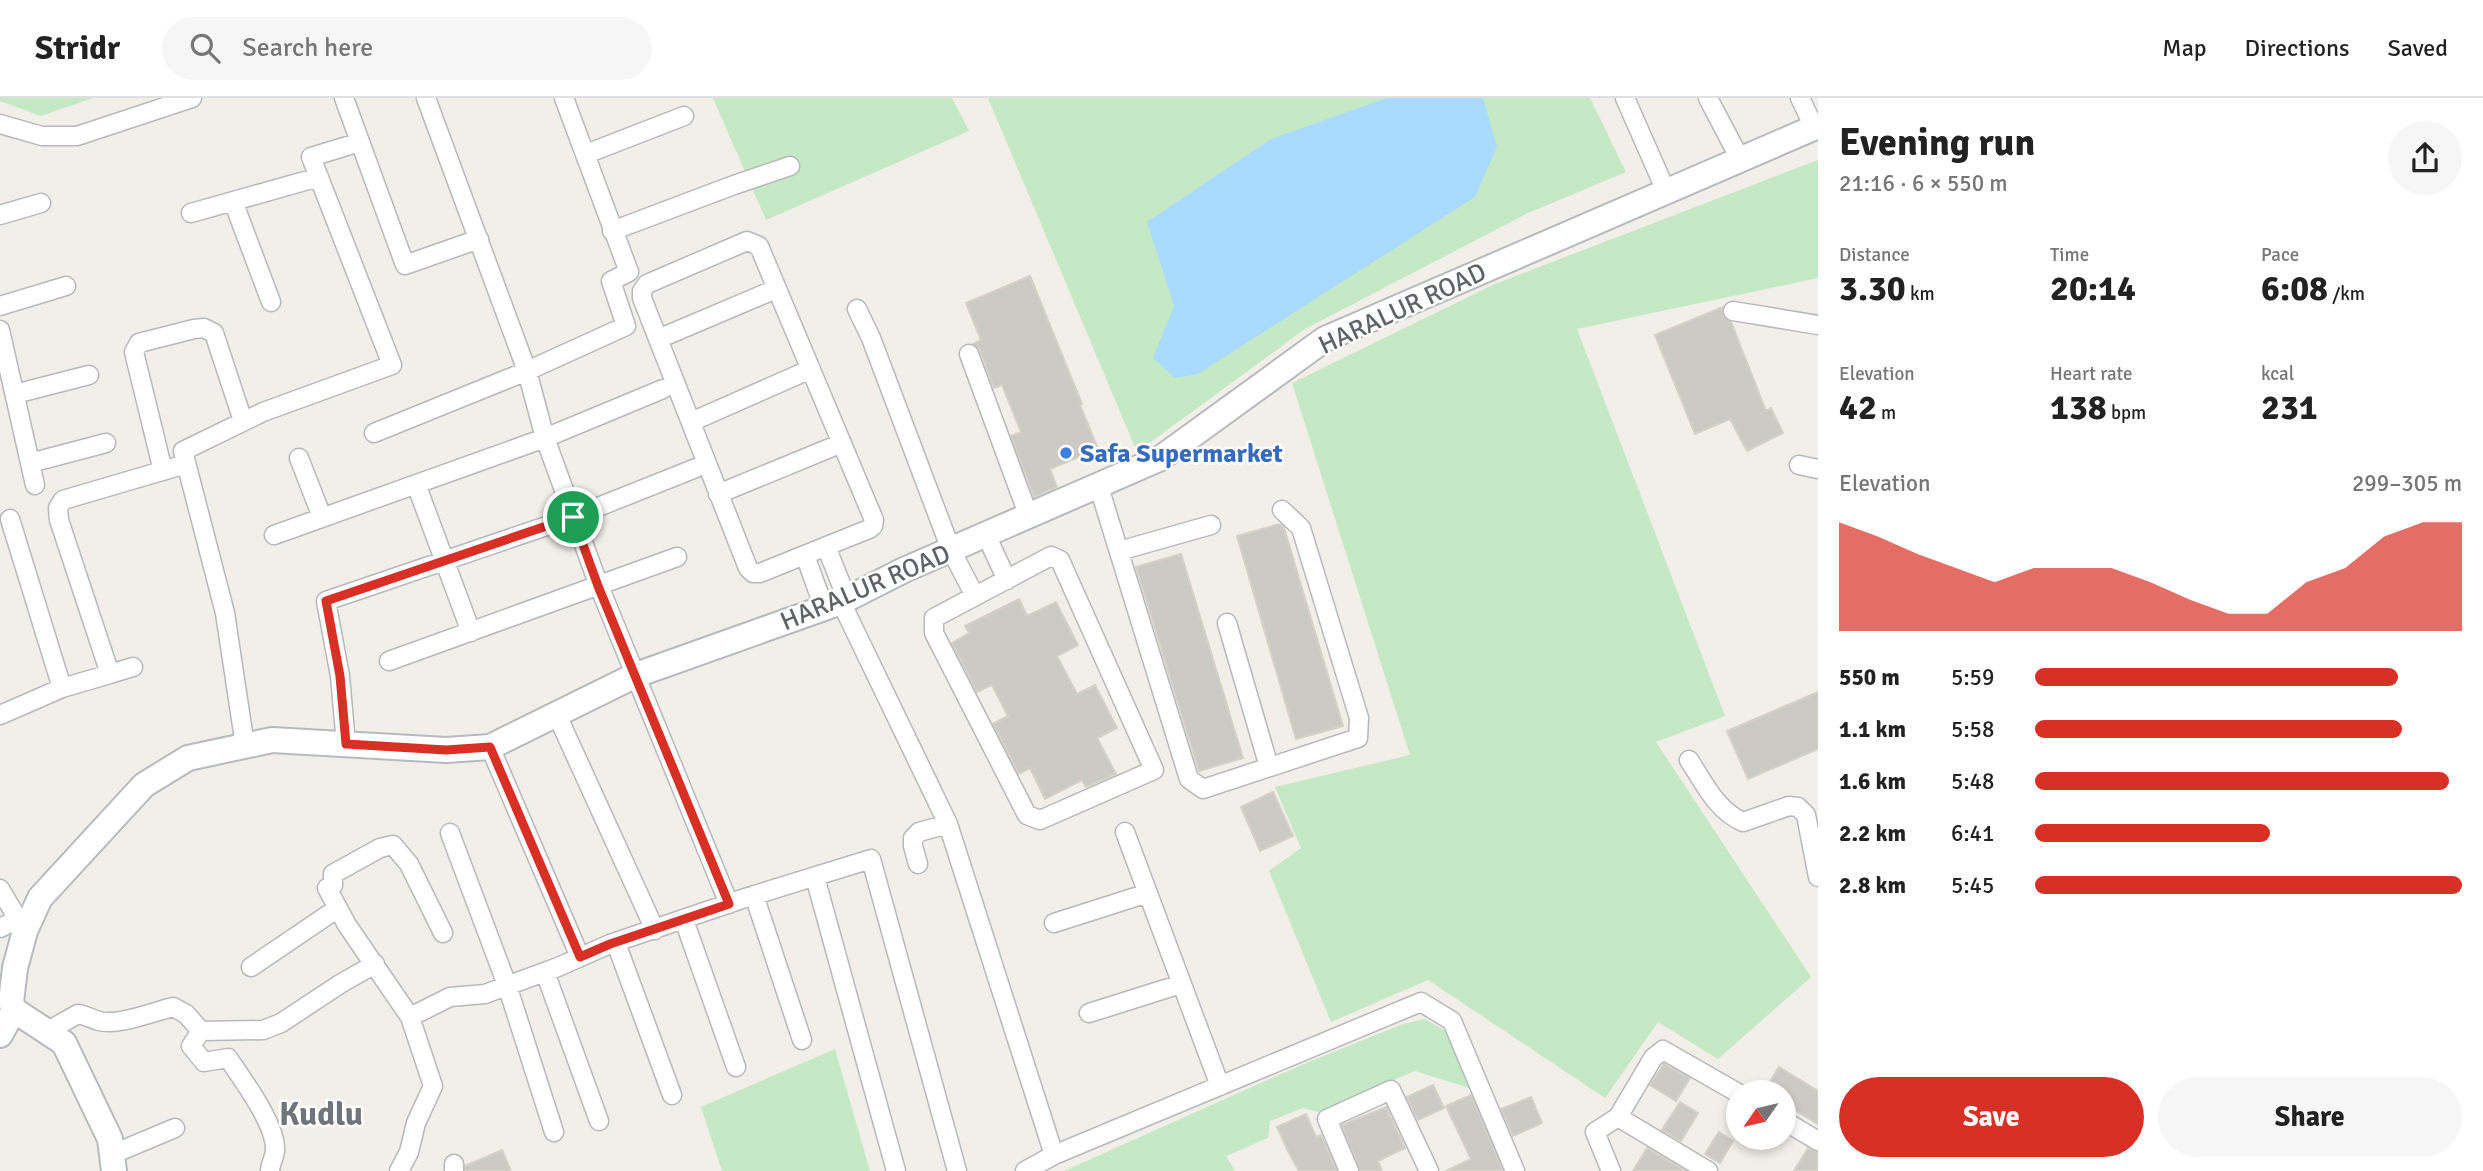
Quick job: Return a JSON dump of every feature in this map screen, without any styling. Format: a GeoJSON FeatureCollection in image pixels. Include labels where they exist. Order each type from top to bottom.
{"type":"FeatureCollection","features":[{"type":"Feature","properties":{"kind":"street"},"geometry":{"type":"LineString","coordinates":[[0,124],[42,136],[77,136],[192,98]]}},
{"type":"Feature","properties":{"kind":"street"},"geometry":{"type":"LineString","coordinates":[[344,98],[405,265],[479,239]]}},
{"type":"Feature","properties":{"kind":"street"},"geometry":{"type":"LineString","coordinates":[[426,98],[527,371],[545,438],[598,586],[729,904]]}},
{"type":"Feature","properties":{"kind":"street"},"geometry":{"type":"LineString","coordinates":[[374,433],[527,371],[626,326],[611,281],[629,272],[564,98]]}},
{"type":"Feature","properties":{"kind":"street"},"geometry":{"type":"LineString","coordinates":[[1625,98],[1666,191]]}},
{"type":"Feature","properties":{"kind":"street"},"geometry":{"type":"LineString","coordinates":[[1708,98],[1740,159]]}},
{"type":"Feature","properties":{"kind":"street"},"geometry":{"type":"LineString","coordinates":[[1800,98],[1816,127]]}},
{"type":"Feature","properties":{"kind":"street"},"geometry":{"type":"LineString","coordinates":[[586,154],[684,116]]}},
{"type":"Feature","properties":{"kind":"street","name":"HARALUR ROAD"},"geometry":{"type":"LineString","coordinates":[[0,1035],[15,968],[21,925],[40,898],[144,785],[188,758],[272,740],[446,750],[490,747],[636,675],[838,603],[904,570],[1161,458],[1325,339],[1816,127]]}},
{"type":"Feature","properties":{"kind":"street"},"geometry":{"type":"LineString","coordinates":[[245,746],[225,613],[183,451],[263,412],[392,365],[311,157],[360,142]]}},
{"type":"Feature","properties":{"kind":"street"},"geometry":{"type":"LineString","coordinates":[[612,231],[790,166]]}},
{"type":"Feature","properties":{"kind":"street"},"geometry":{"type":"LineString","coordinates":[[191,213],[319,177]]}},
{"type":"Feature","properties":{"kind":"street"},"geometry":{"type":"LineString","coordinates":[[233,201],[271,302]]}},
{"type":"Feature","properties":{"kind":"street"},"geometry":{"type":"LineString","coordinates":[[0,215],[41,203]]}},
{"type":"Feature","properties":{"kind":"street"},"geometry":{"type":"LineString","coordinates":[[747,241],[759,246],[874,520],[873,526],[760,573],[753,573],[748,568],[658,340],[642,298],[642,291],[647,284],[747,241]]}},
{"type":"Feature","properties":{"kind":"street"},"geometry":{"type":"LineString","coordinates":[[0,306],[66,286]]}},
{"type":"Feature","properties":{"kind":"street"},"geometry":{"type":"LineString","coordinates":[[658,340],[776,289]]}},
{"type":"Feature","properties":{"kind":"street"},"geometry":{"type":"LineString","coordinates":[[857,309],[871,338],[951,550],[975,596]]}},
{"type":"Feature","properties":{"kind":"street"},"geometry":{"type":"LineString","coordinates":[[1732,311],[1818,325]]}},
{"type":"Feature","properties":{"kind":"street"},"geometry":{"type":"LineString","coordinates":[[163,471],[134,352],[139,343],[194,329],[204,328],[214,333],[243,421]]}},
{"type":"Feature","properties":{"kind":"street"},"geometry":{"type":"LineString","coordinates":[[0,330],[35,485]]}},
{"type":"Feature","properties":{"kind":"street"},"geometry":{"type":"LineString","coordinates":[[969,354],[1029,517]]}},
{"type":"Feature","properties":{"kind":"street"},"geometry":{"type":"LineString","coordinates":[[691,422],[810,369]]}},
{"type":"Feature","properties":{"kind":"street"},"geometry":{"type":"LineString","coordinates":[[15,394],[89,375]]}},
{"type":"Feature","properties":{"kind":"street"},"geometry":{"type":"LineString","coordinates":[[274,535],[545,438],[663,389]]}},
{"type":"Feature","properties":{"kind":"street"},"geometry":{"type":"LineString","coordinates":[[30,463],[106,443]]}},
{"type":"Feature","properties":{"kind":"street"},"geometry":{"type":"LineString","coordinates":[[718,494],[842,443]]}},
{"type":"Feature","properties":{"kind":"street"},"geometry":{"type":"LineString","coordinates":[[299,458],[322,517]]}},
{"type":"Feature","properties":{"kind":"street"},"geometry":{"type":"LineString","coordinates":[[110,674],[59,520],[58,508],[63,500],[71,496],[186,464]]}},
{"type":"Feature","properties":{"kind":"street"},"geometry":{"type":"LineString","coordinates":[[1798,465],[1818,468]]}},
{"type":"Feature","properties":{"kind":"street"},"geometry":{"type":"LineString","coordinates":[[346,744],[340,676],[326,601],[573,517],[696,468]]}},
{"type":"Feature","properties":{"kind":"street"},"geometry":{"type":"LineString","coordinates":[[416,484],[471,632]]}},
{"type":"Feature","properties":{"kind":"street"},"geometry":{"type":"LineString","coordinates":[[1099,486],[1189,779],[1203,789],[1358,738],[1359,718],[1301,528],[1282,510]]}},
{"type":"Feature","properties":{"kind":"street"},"geometry":{"type":"LineString","coordinates":[[10,519],[62,688]]}},
{"type":"Feature","properties":{"kind":"street"},"geometry":{"type":"LineString","coordinates":[[1119,551],[1212,524]]}},
{"type":"Feature","properties":{"kind":"street"},"geometry":{"type":"LineString","coordinates":[[986,535],[1007,580]]}},
{"type":"Feature","properties":{"kind":"street"},"geometry":{"type":"LineString","coordinates":[[826,546],[838,603]]}},
{"type":"Feature","properties":{"kind":"street"},"geometry":{"type":"LineString","coordinates":[[805,555],[838,603],[948,824],[1054,1155]]}},
{"type":"Feature","properties":{"kind":"street"},"geometry":{"type":"LineString","coordinates":[[1051,556],[1060,560],[1154,770],[1040,820],[1027,815],[934,633],[934,618],[1007,580],[1051,556]]}},
{"type":"Feature","properties":{"kind":"street"},"geometry":{"type":"LineString","coordinates":[[389,661],[677,557]]}},
{"type":"Feature","properties":{"kind":"street"},"geometry":{"type":"LineString","coordinates":[[1227,622],[1269,767]]}},
{"type":"Feature","properties":{"kind":"street"},"geometry":{"type":"LineString","coordinates":[[0,715],[62,688],[133,667]]}},
{"type":"Feature","properties":{"kind":"street"},"geometry":{"type":"LineString","coordinates":[[557,715],[654,930]]}},
{"type":"Feature","properties":{"kind":"street"},"geometry":{"type":"LineString","coordinates":[[490,747],[580,957]]}},
{"type":"Feature","properties":{"kind":"street"},"geometry":{"type":"LineString","coordinates":[[1689,760],[1720,806],[1732,817],[1743,822],[1790,806],[1798,807],[1806,815],[1818,877]]}},
{"type":"Feature","properties":{"kind":"street"},"geometry":{"type":"LineString","coordinates":[[918,864],[913,838],[919,832],[948,824]]}},
{"type":"Feature","properties":{"kind":"street"},"geometry":{"type":"LineString","coordinates":[[1125,832],[1220,1086]]}},
{"type":"Feature","properties":{"kind":"street"},"geometry":{"type":"LineString","coordinates":[[450,833],[507,985],[554,1132]]}},
{"type":"Feature","properties":{"kind":"street"},"geometry":{"type":"LineString","coordinates":[[399,1171],[409,1152],[416,1123],[433,1086],[410,1017],[327,888],[333,884],[333,874],[380,848],[393,845],[409,864],[443,933]]}},
{"type":"Feature","properties":{"kind":"street"},"geometry":{"type":"LineString","coordinates":[[410,1017],[450,997],[485,993],[616,943],[754,895],[871,859],[957,1171]]}},
{"type":"Feature","properties":{"kind":"street"},"geometry":{"type":"LineString","coordinates":[[815,877],[896,1171]]}},
{"type":"Feature","properties":{"kind":"street"},"geometry":{"type":"LineString","coordinates":[[0,889],[21,925],[0,928]]}},
{"type":"Feature","properties":{"kind":"street"},"geometry":{"type":"LineString","coordinates":[[1054,923],[1148,893]]}},
{"type":"Feature","properties":{"kind":"street"},"geometry":{"type":"LineString","coordinates":[[754,895],[802,1040]]}},
{"type":"Feature","properties":{"kind":"street"},"geometry":{"type":"LineString","coordinates":[[251,968],[338,908]]}},
{"type":"Feature","properties":{"kind":"street"},"geometry":{"type":"LineString","coordinates":[[684,920],[736,1067]]}},
{"type":"Feature","properties":{"kind":"street"},"geometry":{"type":"LineString","coordinates":[[616,943],[672,1095]]}},
{"type":"Feature","properties":{"kind":"street"},"geometry":{"type":"LineString","coordinates":[[46,1032],[78,1014],[90,1016],[97,1021],[114,1022],[173,1007],[186,1014],[201,1031],[263,1030],[281,1023],[376,964]]}},
{"type":"Feature","properties":{"kind":"street"},"geometry":{"type":"LineString","coordinates":[[545,972],[599,1121]]}},
{"type":"Feature","properties":{"kind":"street"},"geometry":{"type":"LineString","coordinates":[[1089,1013],[1181,984]]}},
{"type":"Feature","properties":{"kind":"street"},"geometry":{"type":"LineString","coordinates":[[8,1001],[64,1043],[110,1139],[114,1163],[175,1128]]}},
{"type":"Feature","properties":{"kind":"street"},"geometry":{"type":"LineString","coordinates":[[1025,1171],[1054,1155],[1421,1002],[1452,1021],[1515,1171]]}},
{"type":"Feature","properties":{"kind":"street"},"geometry":{"type":"LineString","coordinates":[[201,1031],[191,1046],[204,1062],[228,1058],[260,1107],[273,1137],[275,1151],[270,1171]]}},
{"type":"Feature","properties":{"kind":"street"},"geometry":{"type":"LineString","coordinates":[[1611,1171],[1595,1132],[1618,1117],[1653,1058],[1663,1050],[1726,1086]]}},
{"type":"Feature","properties":{"kind":"street"},"geometry":{"type":"LineString","coordinates":[[1349,1171],[1326,1119],[1391,1090],[1429,1171]]}},
{"type":"Feature","properties":{"kind":"street"},"geometry":{"type":"LineString","coordinates":[[1618,1117],[1708,1171]]}},
{"type":"Feature","properties":{"kind":"street"},"geometry":{"type":"LineString","coordinates":[[1796,1128],[1818,1141]]}},
{"type":"Feature","properties":{"kind":"green space"},"geometry":{"type":"Polygon","coordinates":[[[0,98],[93,98],[41,116],[0,101],[0,98]]]}},
{"type":"Feature","properties":{"kind":"green space"},"geometry":{"type":"Polygon","coordinates":[[[713,98],[952,98],[969,131],[766,220],[713,98]]]}},
{"type":"Feature","properties":{"kind":"green space"},"geometry":{"type":"Polygon","coordinates":[[[988,98],[1590,98],[1626,172],[1528,213],[1305,329],[1137,452],[988,98]]]}},
{"type":"Feature","properties":{"kind":"green space"},"geometry":{"type":"Polygon","coordinates":[[[1818,160],[1818,278],[1577,329],[1725,716],[1656,742],[1811,977],[1718,1059],[1658,1022],[1605,1098],[1428,980],[1331,1022],[1269,871],[1301,848],[1275,787],[1410,755],[1292,383],[1495,284],[1818,160]]]}},
{"type":"Feature","properties":{"kind":"green space"},"geometry":{"type":"Polygon","coordinates":[[[1425,1019],[1449,1033],[1469,1088],[1415,1071],[1319,1112],[1303,1108],[1270,1121],[1268,1138],[1226,1156],[1235,1171],[1064,1171],[1299,1066],[1403,1024],[1425,1019]]]}},
{"type":"Feature","properties":{"kind":"green space"},"geometry":{"type":"Polygon","coordinates":[[[835,1049],[870,1171],[722,1171],[701,1107],[835,1049]]]}},
{"type":"Feature","properties":{"kind":"water"},"geometry":{"type":"Polygon","coordinates":[[[1387,98],[1483,98],[1497,147],[1475,197],[1198,374],[1175,378],[1153,358],[1174,306],[1147,222],[1271,139],[1387,98]]]}},
{"type":"Feature","properties":{"kind":"building"},"geometry":{"type":"Polygon","coordinates":[[[1030,276],[1098,449],[1050,469],[1057,487],[1034,497],[1011,436],[1021,432],[1002,385],[994,388],[980,350],[973,344],[981,340],[966,303],[1030,276]]]}},
{"type":"Feature","properties":{"kind":"building"},"geometry":{"type":"Polygon","coordinates":[[[1723,307],[1723,316],[1731,322],[1766,411],[1771,408],[1783,433],[1747,451],[1730,419],[1695,434],[1655,335],[1723,307]]]}},
{"type":"Feature","properties":{"kind":"building"},"geometry":{"type":"Polygon","coordinates":[[[1280,524],[1284,528],[1343,726],[1296,739],[1237,536],[1280,524]]]}},
{"type":"Feature","properties":{"kind":"building"},"geometry":{"type":"Polygon","coordinates":[[[1181,554],[1243,758],[1199,771],[1136,567],[1181,554]]]}},
{"type":"Feature","properties":{"kind":"building"},"geometry":{"type":"Polygon","coordinates":[[[1019,599],[1027,616],[1056,602],[1078,645],[1057,656],[1077,694],[1095,685],[1117,728],[1097,738],[1116,774],[1086,787],[1082,780],[1045,799],[1030,768],[1019,774],[993,724],[1008,716],[992,685],[977,692],[952,643],[969,633],[965,626],[1019,599]]]}},
{"type":"Feature","properties":{"kind":"building"},"geometry":{"type":"Polygon","coordinates":[[[1818,692],[1818,749],[1748,779],[1727,731],[1818,692]]]}},
{"type":"Feature","properties":{"kind":"building"},"geometry":{"type":"Polygon","coordinates":[[[1273,792],[1293,836],[1260,851],[1241,807],[1273,792]]]}},
{"type":"Feature","properties":{"kind":"building"},"geometry":{"type":"Polygon","coordinates":[[[1664,1064],[1690,1078],[1676,1101],[1650,1085],[1664,1064]]]}},
{"type":"Feature","properties":{"kind":"building"},"geometry":{"type":"Polygon","coordinates":[[[1779,1067],[1818,1091],[1818,1124],[1796,1111],[1796,1080],[1771,1080],[1779,1067]]]}},
{"type":"Feature","properties":{"kind":"building"},"geometry":{"type":"Polygon","coordinates":[[[1433,1085],[1444,1108],[1418,1120],[1407,1097],[1433,1085]]]}},
{"type":"Feature","properties":{"kind":"building"},"geometry":{"type":"Polygon","coordinates":[[[1471,1095],[1503,1171],[1446,1171],[1471,1159],[1446,1106],[1471,1095]]]}},
{"type":"Feature","properties":{"kind":"building"},"geometry":{"type":"Polygon","coordinates":[[[1531,1097],[1542,1123],[1513,1136],[1501,1109],[1531,1097]]]}},
{"type":"Feature","properties":{"kind":"building"},"geometry":{"type":"Polygon","coordinates":[[[1680,1102],[1698,1113],[1681,1141],[1662,1130],[1680,1102]]]}},
{"type":"Feature","properties":{"kind":"building"},"geometry":{"type":"Polygon","coordinates":[[[1386,1107],[1405,1148],[1378,1161],[1382,1171],[1360,1171],[1342,1125],[1386,1107]]]}},
{"type":"Feature","properties":{"kind":"building"},"geometry":{"type":"Polygon","coordinates":[[[1306,1114],[1316,1137],[1321,1135],[1337,1171],[1299,1171],[1288,1151],[1277,1127],[1306,1114]]]}},
{"type":"Feature","properties":{"kind":"building"},"geometry":{"type":"Polygon","coordinates":[[[1719,1132],[1726,1136],[1728,1150],[1720,1163],[1705,1154],[1719,1132]]]}},
{"type":"Feature","properties":{"kind":"building"},"geometry":{"type":"Polygon","coordinates":[[[1647,1148],[1686,1171],[1633,1171],[1647,1148]]]}},
{"type":"Feature","properties":{"kind":"building"},"geometry":{"type":"Polygon","coordinates":[[[1808,1148],[1818,1152],[1818,1171],[1794,1171],[1808,1148]]]}},
{"type":"Feature","properties":{"kind":"building"},"geometry":{"type":"Polygon","coordinates":[[[502,1150],[511,1171],[465,1171],[465,1166],[502,1150]]]}},
{"type":"Feature","properties":{"kind":"place","name":"Safa Supermarket"},"geometry":{"type":"Point","coordinates":[1066,453]}},
{"type":"Feature","properties":{"kind":"district","name":"Kudlu"},"geometry":{"type":"Point","coordinates":[321,1113]}},
{"type":"Feature","properties":{"kind":"route"},"geometry":{"type":"LineString","coordinates":[[573,517],[598,586],[729,904],[610,944],[580,957],[490,747],[446,750],[346,744],[340,676],[326,601],[573,517]]}}]}
